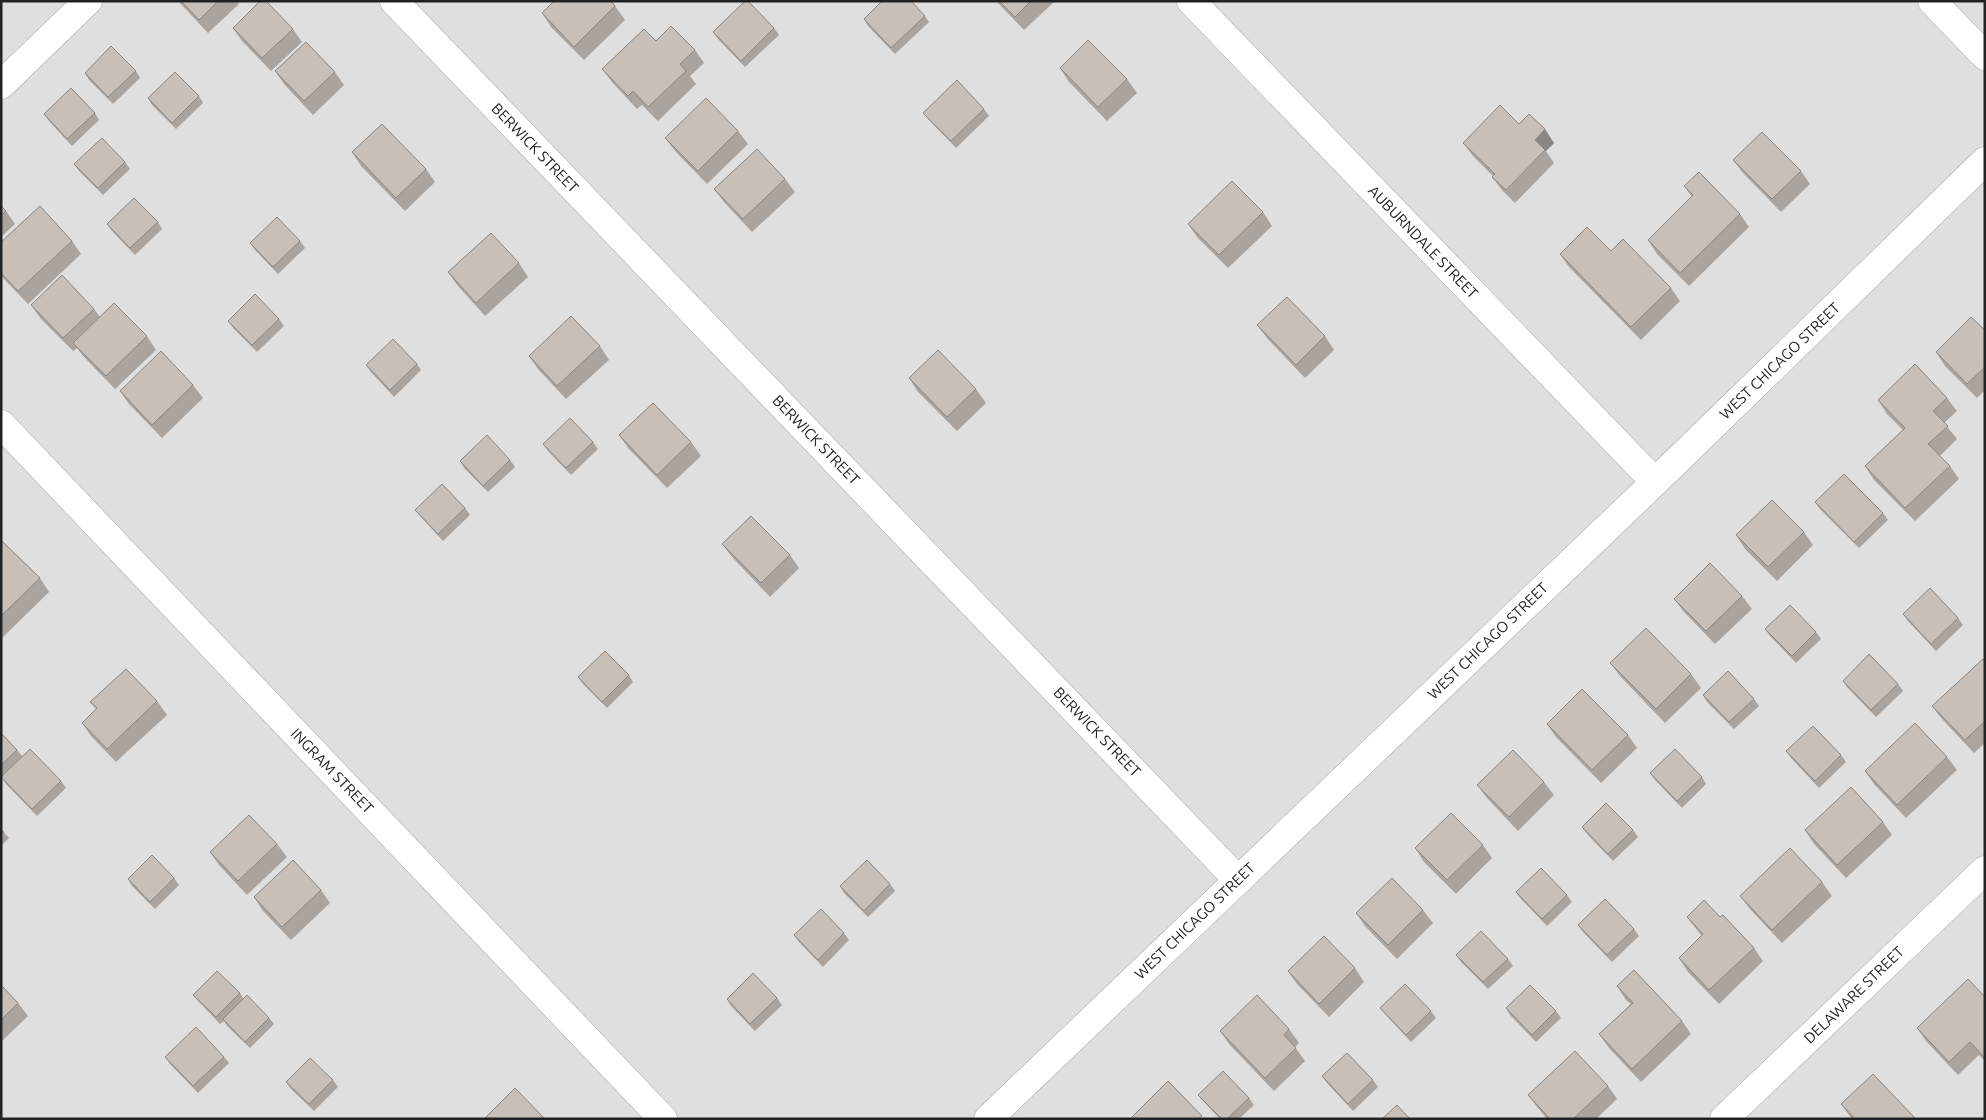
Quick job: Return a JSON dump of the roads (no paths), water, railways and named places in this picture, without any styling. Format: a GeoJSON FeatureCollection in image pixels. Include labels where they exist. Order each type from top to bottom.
{"type":"FeatureCollection","features":[{"type":"Feature","properties":{"kind":"street"},"geometry":{"type":"LineString","coordinates":[[1,84],[88,1]]}},
{"type":"Feature","properties":{"kind":"street","name":"BERWICK STREET"},"geometry":{"type":"LineString","coordinates":[[394,1],[1238,880]]}},
{"type":"Feature","properties":{"kind":"street","name":"AUBURNDALE STREET"},"geometry":{"type":"LineString","coordinates":[[1191,1],[1655,482]]}},
{"type":"Feature","properties":{"kind":"street"},"geometry":{"type":"LineString","coordinates":[[1932,1],[1985,56]]}},
{"type":"Feature","properties":{"kind":"street","name":"WEST CHICAGO STREET"},"geometry":{"type":"LineString","coordinates":[[988,1119],[1655,482],[1985,161]]}},
{"type":"Feature","properties":{"kind":"street","name":"INGRAM STREET"},"geometry":{"type":"LineString","coordinates":[[1,424],[663,1119]]}},
{"type":"Feature","properties":{"kind":"street","name":"DELAWARE STREET"},"geometry":{"type":"LineString","coordinates":[[1724,1119],[1985,870]]}}]}
